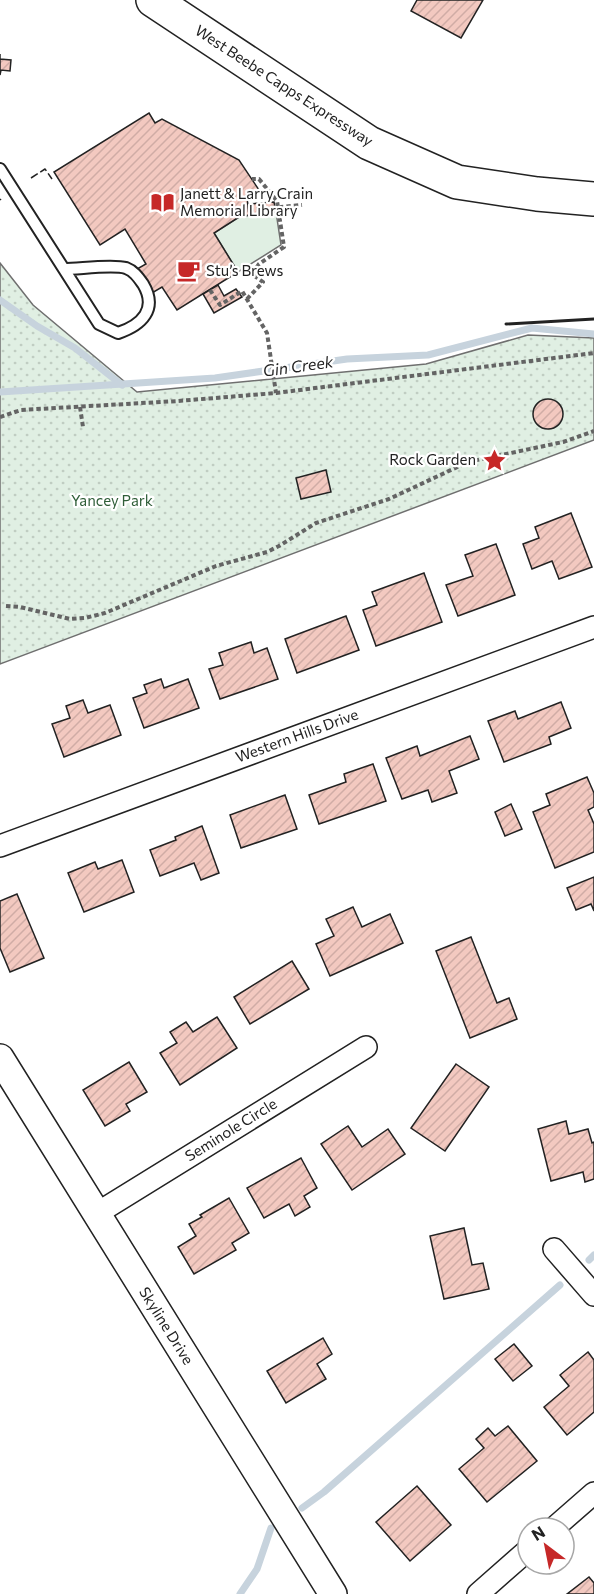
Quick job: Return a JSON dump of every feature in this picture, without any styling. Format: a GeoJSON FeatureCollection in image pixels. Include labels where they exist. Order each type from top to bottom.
{"type":"FeatureCollection","features":[{"type":"Feature","properties":{"kind":"main road","name":"West Beebe Capps Expressway"},"geometry":{"type":"LineString","coordinates":[[153,0],[359,137],[380,148],[457,182],[537,194],[594,199]]}},
{"type":"Feature","properties":{"kind":"street","name":"Western Hills Drive"},"geometry":{"type":"LineString","coordinates":[[0,846],[594,628]]}},
{"type":"Feature","properties":{"kind":"street","name":"Seminole Circle"},"geometry":{"type":"LineString","coordinates":[[96,1214],[366,1047]]}},
{"type":"Feature","properties":{"kind":"street","name":"Skyline Drive"},"geometry":{"type":"LineString","coordinates":[[0,1058],[333,1594]]}},
{"type":"Feature","properties":{"kind":"street"},"geometry":{"type":"LineString","coordinates":[[554,1249],[594,1295]]}},
{"type":"Feature","properties":{"kind":"street"},"geometry":{"type":"LineString","coordinates":[[568,1516],[594,1493]]}},
{"type":"Feature","properties":{"kind":"street"},"geometry":{"type":"LineString","coordinates":[[478,1594],[516,1561]]}},
{"type":"Feature","properties":{"kind":"lane"},"geometry":{"type":"LineString","coordinates":[[0,169],[99,324],[118,333],[139,324],[150,305],[148,292],[136,274],[126,268],[64,269]]}},
{"type":"Feature","properties":{"kind":"path"},"geometry":{"type":"LineString","coordinates":[[247,298],[263,282],[252,274],[259,264],[284,248],[277,201],[259,179],[252,179]]}},
{"type":"Feature","properties":{"kind":"path"},"geometry":{"type":"LineString","coordinates":[[249,210],[302,205]]}},
{"type":"Feature","properties":{"kind":"path"},"geometry":{"type":"LineString","coordinates":[[210,290],[220,305],[242,291],[247,298],[265,328],[276,393]]}},
{"type":"Feature","properties":{"kind":"path"},"geometry":{"type":"LineString","coordinates":[[0,417],[21,410],[276,393],[594,353]]}},
{"type":"Feature","properties":{"kind":"path"},"geometry":{"type":"LineString","coordinates":[[80,407],[83,427]]}},
{"type":"Feature","properties":{"kind":"path"},"geometry":{"type":"LineString","coordinates":[[6,606],[20,607],[70,619],[105,613],[216,566],[267,552],[316,523],[389,499],[468,462],[563,442],[594,431]]}},
{"type":"Feature","properties":{"kind":"green space"},"geometry":{"type":"Polygon","coordinates":[[[276,212],[281,245],[238,272],[214,233],[239,217],[276,212]]]}},
{"type":"Feature","properties":{"kind":"green space","name":"Yancey Park"},"geometry":{"type":"Polygon","coordinates":[[[0,263],[33,305],[137,392],[426,364],[528,335],[594,338],[594,440],[0,664],[0,263]]]}},
{"type":"Feature","properties":{"kind":"building"},"geometry":{"type":"Polygon","coordinates":[[[417,0],[483,0],[461,38],[411,11],[417,0]]]}},
{"type":"Feature","properties":{"kind":"building"},"geometry":{"type":"Polygon","coordinates":[[[0,59],[11,60],[10,71],[1,70],[0,75],[0,59]]]}},
{"type":"Feature","properties":{"kind":"building"},"geometry":{"type":"Polygon","coordinates":[[[149,113],[155,123],[162,119],[239,160],[259,190],[247,197],[249,215],[239,217],[214,233],[238,272],[177,310],[162,287],[152,293],[137,269],[146,264],[125,229],[100,245],[54,172],[149,113]]]}},
{"type":"Feature","properties":{"kind":"building"},"geometry":{"type":"Polygon","coordinates":[[[274,202],[276,212],[249,215],[248,204],[274,202]]]}},
{"type":"Feature","properties":{"kind":"building"},"geometry":{"type":"Polygon","coordinates":[[[218,285],[224,296],[236,289],[242,297],[214,313],[203,294],[218,285]]]}},
{"type":"Feature","properties":{"kind":"building"},"geometry":{"type":"Polygon","coordinates":[[[548,399],[559,403],[563,414],[559,425],[548,429],[537,425],[533,414],[537,403],[548,399]]]}},
{"type":"Feature","properties":{"kind":"building"},"geometry":{"type":"Polygon","coordinates":[[[326,470],[331,492],[301,499],[296,478],[326,470]]]}},
{"type":"Feature","properties":{"kind":"building"},"geometry":{"type":"Polygon","coordinates":[[[571,513],[592,567],[559,579],[552,561],[532,569],[523,544],[539,538],[535,527],[571,513]]]}},
{"type":"Feature","properties":{"kind":"building"},"geometry":{"type":"Polygon","coordinates":[[[496,544],[515,595],[458,616],[446,585],[473,576],[465,555],[496,544]]]}},
{"type":"Feature","properties":{"kind":"building"},"geometry":{"type":"Polygon","coordinates":[[[424,573],[442,622],[376,646],[363,610],[377,605],[372,592],[424,573]]]}},
{"type":"Feature","properties":{"kind":"building"},"geometry":{"type":"Polygon","coordinates":[[[346,616],[359,650],[297,673],[285,639],[346,616]]]}},
{"type":"Feature","properties":{"kind":"building"},"geometry":{"type":"Polygon","coordinates":[[[251,642],[254,653],[267,648],[278,679],[220,699],[209,669],[223,665],[219,653],[251,642]]]}},
{"type":"Feature","properties":{"kind":"building"},"geometry":{"type":"Polygon","coordinates":[[[161,679],[164,688],[188,679],[199,708],[144,728],[133,698],[147,693],[144,685],[161,679]]]}},
{"type":"Feature","properties":{"kind":"building"},"geometry":{"type":"Polygon","coordinates":[[[83,700],[88,713],[110,705],[121,735],[64,757],[52,724],[70,718],[66,706],[83,700]]]}},
{"type":"Feature","properties":{"kind":"building"},"geometry":{"type":"Polygon","coordinates":[[[561,702],[571,728],[549,737],[551,744],[504,762],[488,721],[515,711],[518,719],[561,702]]]}},
{"type":"Feature","properties":{"kind":"building"},"geometry":{"type":"Polygon","coordinates":[[[470,736],[479,759],[449,771],[457,793],[432,802],[428,790],[402,799],[386,758],[417,746],[420,756],[470,736]]]}},
{"type":"Feature","properties":{"kind":"building"},"geometry":{"type":"Polygon","coordinates":[[[373,764],[386,801],[319,824],[309,795],[346,782],[344,774],[373,764]]]}},
{"type":"Feature","properties":{"kind":"building"},"geometry":{"type":"Polygon","coordinates":[[[587,777],[594,793],[594,807],[588,810],[594,824],[594,852],[555,868],[533,812],[550,805],[546,794],[587,777]]]}},
{"type":"Feature","properties":{"kind":"building"},"geometry":{"type":"Polygon","coordinates":[[[285,795],[297,829],[241,848],[230,815],[285,795]]]}},
{"type":"Feature","properties":{"kind":"building"},"geometry":{"type":"Polygon","coordinates":[[[511,804],[522,829],[505,836],[495,812],[511,804]]]}},
{"type":"Feature","properties":{"kind":"building"},"geometry":{"type":"Polygon","coordinates":[[[202,826],[219,873],[201,880],[194,863],[160,876],[150,850],[176,840],[175,837],[202,826]]]}},
{"type":"Feature","properties":{"kind":"building"},"geometry":{"type":"Polygon","coordinates":[[[122,860],[134,892],[84,912],[68,873],[95,862],[98,869],[122,860]]]}},
{"type":"Feature","properties":{"kind":"building"},"geometry":{"type":"Polygon","coordinates":[[[594,877],[594,911],[591,904],[576,910],[567,888],[594,877]]]}},
{"type":"Feature","properties":{"kind":"building"},"geometry":{"type":"Polygon","coordinates":[[[17,894],[44,958],[10,972],[0,948],[0,901],[17,894]]]}},
{"type":"Feature","properties":{"kind":"building"},"geometry":{"type":"Polygon","coordinates":[[[353,907],[362,927],[390,914],[403,943],[330,976],[316,944],[334,936],[326,919],[353,907]]]}},
{"type":"Feature","properties":{"kind":"building"},"geometry":{"type":"Polygon","coordinates":[[[471,937],[497,1003],[509,998],[517,1019],[470,1038],[436,951],[471,937]]]}},
{"type":"Feature","properties":{"kind":"building"},"geometry":{"type":"Polygon","coordinates":[[[292,961],[309,989],[250,1024],[234,997],[292,961]]]}},
{"type":"Feature","properties":{"kind":"building"},"geometry":{"type":"Polygon","coordinates":[[[217,1017],[237,1048],[180,1085],[160,1053],[177,1043],[170,1032],[186,1022],[193,1032],[217,1017]]]}},
{"type":"Feature","properties":{"kind":"building"},"geometry":{"type":"Polygon","coordinates":[[[129,1062],[147,1092],[126,1104],[130,1111],[105,1126],[83,1090],[129,1062]]]}},
{"type":"Feature","properties":{"kind":"building"},"geometry":{"type":"Polygon","coordinates":[[[456,1064],[489,1087],[445,1151],[411,1128],[456,1064]]]}},
{"type":"Feature","properties":{"kind":"building"},"geometry":{"type":"Polygon","coordinates":[[[566,1121],[569,1134],[588,1129],[592,1143],[594,1142],[594,1179],[585,1182],[583,1172],[551,1181],[538,1129],[566,1121]]]}},
{"type":"Feature","properties":{"kind":"building"},"geometry":{"type":"Polygon","coordinates":[[[348,1126],[362,1147],[388,1129],[405,1154],[352,1190],[321,1144],[348,1126]]]}},
{"type":"Feature","properties":{"kind":"building"},"geometry":{"type":"Polygon","coordinates":[[[301,1158],[317,1188],[304,1196],[310,1207],[295,1216],[289,1204],[264,1218],[247,1188],[301,1158]]]}},
{"type":"Feature","properties":{"kind":"building"},"geometry":{"type":"Polygon","coordinates":[[[229,1198],[249,1233],[232,1243],[236,1250],[194,1274],[178,1247],[196,1236],[189,1224],[229,1198]]]}},
{"type":"Feature","properties":{"kind":"building"},"geometry":{"type":"Polygon","coordinates":[[[464,1228],[472,1265],[483,1263],[489,1289],[444,1299],[430,1236],[464,1228]]]}},
{"type":"Feature","properties":{"kind":"building"},"geometry":{"type":"Polygon","coordinates":[[[323,1338],[332,1354],[317,1364],[326,1379],[286,1403],[267,1371],[323,1338]]]}},
{"type":"Feature","properties":{"kind":"building"},"geometry":{"type":"Polygon","coordinates":[[[514,1344],[532,1366],[513,1381],[495,1359],[514,1344]]]}},
{"type":"Feature","properties":{"kind":"building"},"geometry":{"type":"Polygon","coordinates":[[[588,1352],[594,1360],[594,1412],[567,1435],[544,1407],[569,1386],[560,1375],[588,1352]]]}},
{"type":"Feature","properties":{"kind":"building"},"geometry":{"type":"Polygon","coordinates":[[[508,1426],[537,1461],[487,1502],[459,1469],[484,1448],[476,1439],[488,1428],[495,1436],[508,1426]]]}},
{"type":"Feature","properties":{"kind":"building"},"geometry":{"type":"Polygon","coordinates":[[[417,1486],[451,1525],[410,1561],[376,1522],[417,1486]]]}},
{"type":"Feature","properties":{"kind":"building"},"geometry":{"type":"Polygon","coordinates":[[[589,1577],[594,1583],[594,1594],[567,1594],[589,1577]]]}},
{"type":"Feature","properties":{"kind":"waterway"},"geometry":{"type":"LineString","coordinates":[[0,300],[37,326],[75,348],[122,385]]}},
{"type":"Feature","properties":{"kind":"waterway","name":"Gin Creek"},"geometry":{"type":"LineString","coordinates":[[0,392],[215,378],[347,359],[428,355],[532,328],[594,334]]}},
{"type":"Feature","properties":{"kind":"waterway"},"geometry":{"type":"LineString","coordinates":[[589,1260],[594,1255]]}},
{"type":"Feature","properties":{"kind":"waterway"},"geometry":{"type":"LineString","coordinates":[[302,1508],[324,1492],[560,1285]]}},
{"type":"Feature","properties":{"kind":"waterway"},"geometry":{"type":"LineString","coordinates":[[240,1594],[257,1569],[271,1528]]}},
{"type":"Feature","properties":{"kind":"fence"},"geometry":{"type":"LineString","coordinates":[[31,178],[45,169],[52,179]]}},
{"type":"Feature","properties":{"kind":"wall"},"geometry":{"type":"LineString","coordinates":[[506,324],[594,319]]}},
{"type":"Feature","properties":{"kind":"place","name":"Janett & Larry Crain Memorial Library"},"geometry":{"type":"Point","coordinates":[162,203]}},
{"type":"Feature","properties":{"kind":"place","name":"Stu’s Brews"},"geometry":{"type":"Point","coordinates":[188,271]}},
{"type":"Feature","properties":{"kind":"place","name":"Rock Garden"},"geometry":{"type":"Point","coordinates":[494,460]}}]}
